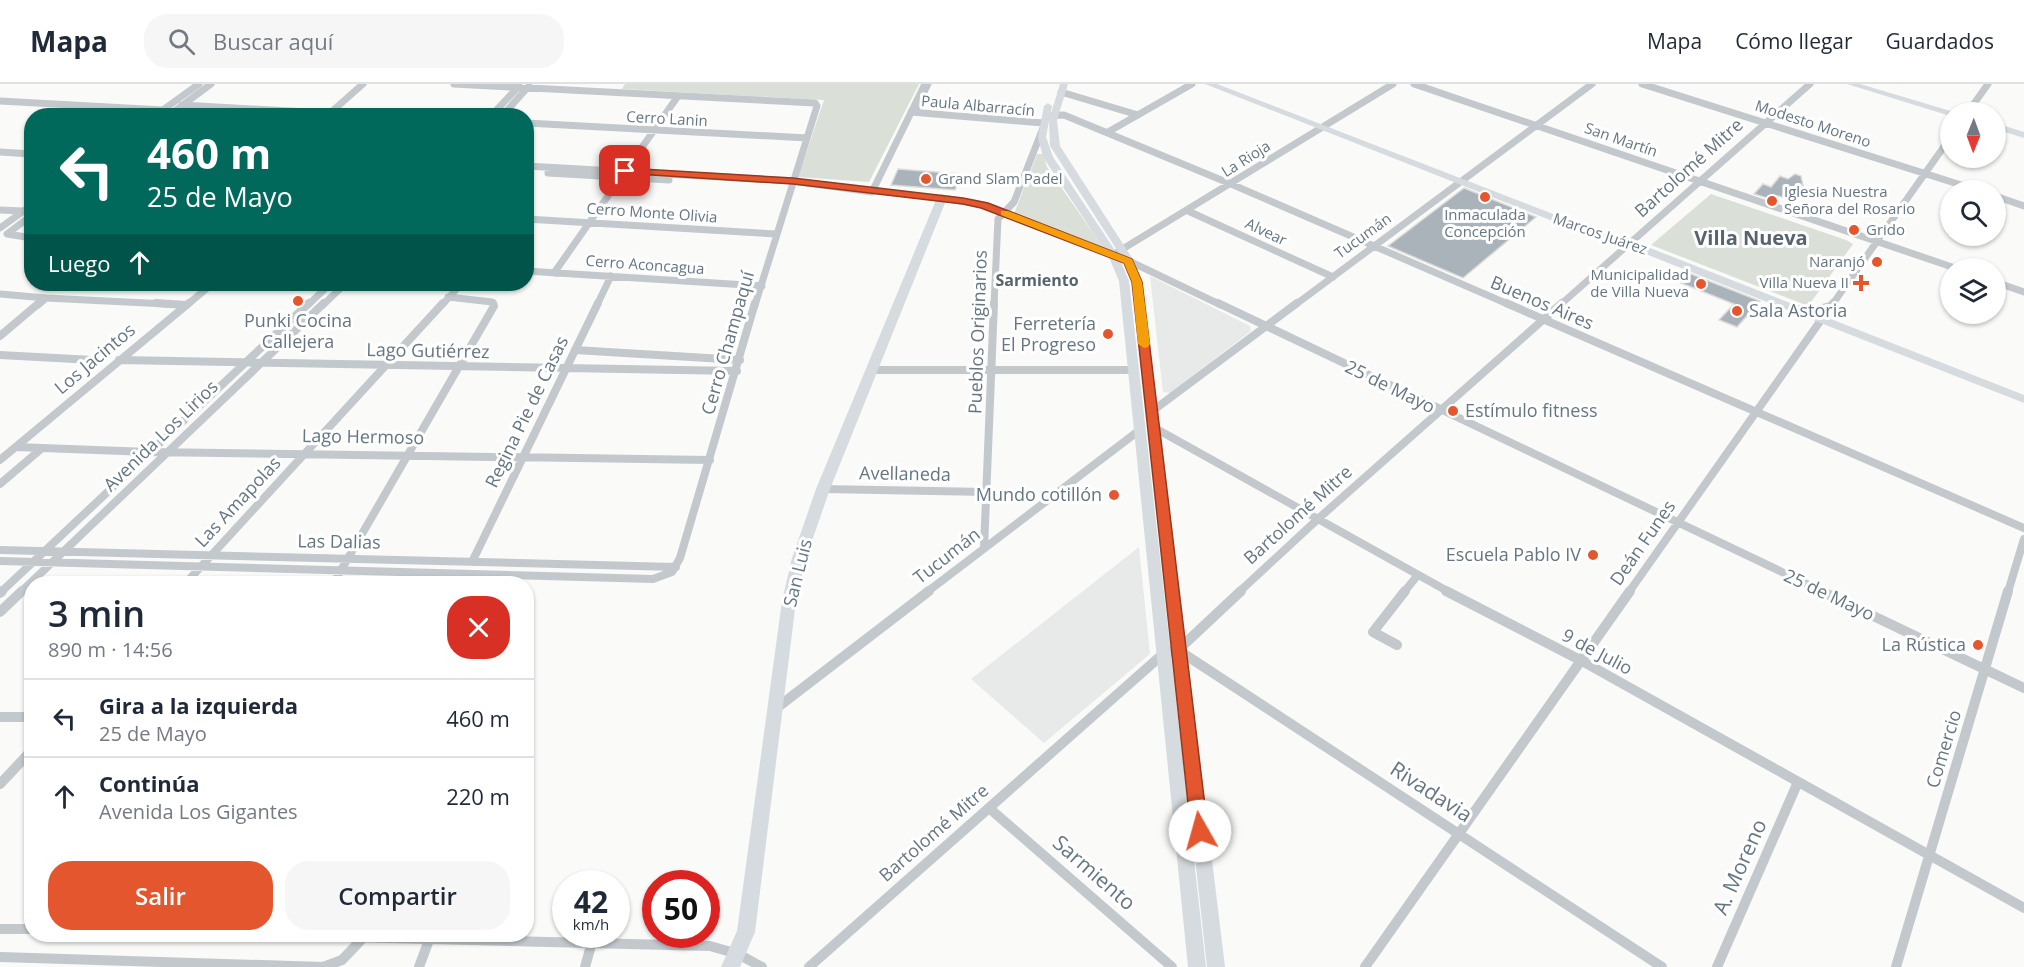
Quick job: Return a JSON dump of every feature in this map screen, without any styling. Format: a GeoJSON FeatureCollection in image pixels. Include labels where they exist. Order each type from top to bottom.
{"type":"FeatureCollection","features":[{"type":"Feature","properties":{"kind":"main road","name":"Marcos Juárez"},"geometry":{"type":"LineString","coordinates":[[1209,84],[2024,399]]}},
{"type":"Feature","properties":{"kind":"main road"},"geometry":{"type":"LineString","coordinates":[[1851,84],[1940,110]]}},
{"type":"Feature","properties":{"kind":"main road"},"geometry":{"type":"LineString","coordinates":[[1060,87],[1046,120],[1042,137],[1048,157],[1121,256],[1137,282],[1151,412],[1147,428],[1163,654],[1197,967]]}},
{"type":"Feature","properties":{"kind":"main road"},"geometry":{"type":"LineString","coordinates":[[2006,129],[2024,135]]}},
{"type":"Feature","properties":{"kind":"main road","name":"25 de Mayo"},"geometry":{"type":"LineString","coordinates":[[872,192],[942,198]]}},
{"type":"Feature","properties":{"kind":"main road","name":"San Luis"},"geometry":{"type":"LineString","coordinates":[[730,967],[738,954],[746,932],[789,601],[799,558],[823,489],[942,198]]}},
{"type":"Feature","properties":{"kind":"main road"},"geometry":{"type":"LineString","coordinates":[[1121,256],[1134,370],[1147,428],[1178,650],[1216,967]]}},
{"type":"Feature","properties":{"kind":"street"},"geometry":{"type":"LineString","coordinates":[[171,108],[199,84]]}},
{"type":"Feature","properties":{"kind":"street"},"geometry":{"type":"LineString","coordinates":[[176,108],[211,84]]}},
{"type":"Feature","properties":{"kind":"street"},"geometry":{"type":"LineString","coordinates":[[336,108],[363,84]]}},
{"type":"Feature","properties":{"kind":"street"},"geometry":{"type":"LineString","coordinates":[[454,84],[529,86],[678,96]]}},
{"type":"Feature","properties":{"kind":"street"},"geometry":{"type":"LineString","coordinates":[[614,92],[619,84]]}},
{"type":"Feature","properties":{"kind":"street"},"geometry":{"type":"LineString","coordinates":[[534,167],[792,184],[872,192],[925,84]]}},
{"type":"Feature","properties":{"kind":"street"},"geometry":{"type":"LineString","coordinates":[[1108,132],[1192,84]]}},
{"type":"Feature","properties":{"kind":"street","name":"La Rioja"},"geometry":{"type":"LineString","coordinates":[[1121,256],[1188,211],[1393,84]]}},
{"type":"Feature","properties":{"kind":"street","name":"San Martín"},"geometry":{"type":"LineString","coordinates":[[1414,84],[1940,263]]}},
{"type":"Feature","properties":{"kind":"street","name":"Tucumán"},"geometry":{"type":"LineString","coordinates":[[1151,412],[1592,84]]}},
{"type":"Feature","properties":{"kind":"street","name":"Modesto Moreno"},"geometry":{"type":"LineString","coordinates":[[1642,84],[1944,180]]}},
{"type":"Feature","properties":{"kind":"street","name":"Bartolomé Mitre"},"geometry":{"type":"LineString","coordinates":[[809,967],[1163,654],[1178,650],[1320,518],[1630,246],[1810,84]]}},
{"type":"Feature","properties":{"kind":"street"},"geometry":{"type":"LineString","coordinates":[[1975,102],[1988,84]]}},
{"type":"Feature","properties":{"kind":"street"},"geometry":{"type":"LineString","coordinates":[[498,108],[519,86]]}},
{"type":"Feature","properties":{"kind":"street"},"geometry":{"type":"LineString","coordinates":[[509,108],[529,86]]}},
{"type":"Feature","properties":{"kind":"street"},"geometry":{"type":"LineString","coordinates":[[1060,87],[1138,115]]}},
{"type":"Feature","properties":{"kind":"street"},"geometry":{"type":"LineString","coordinates":[[554,273],[678,96]]}},
{"type":"Feature","properties":{"kind":"street","name":"Cerro Champaquí"},"geometry":{"type":"LineString","coordinates":[[676,567],[817,106],[815,103],[678,96]]}},
{"type":"Feature","properties":{"kind":"street"},"geometry":{"type":"LineString","coordinates":[[0,101],[96,108]]}},
{"type":"Feature","properties":{"kind":"street"},"geometry":{"type":"LineString","coordinates":[[182,105],[231,108]]}},
{"type":"Feature","properties":{"kind":"street","name":"Paula Albarracín"},"geometry":{"type":"LineString","coordinates":[[911,112],[1046,120]]}},
{"type":"Feature","properties":{"kind":"street","name":"Buenos Aires"},"geometry":{"type":"LineString","coordinates":[[1046,120],[1064,115],[1108,132],[2024,528]]}},
{"type":"Feature","properties":{"kind":"street","name":"Pueblos Originarios"},"geometry":{"type":"LineString","coordinates":[[984,548],[997,223],[1014,202],[1046,120]]}},
{"type":"Feature","properties":{"kind":"street","name":"Cerro Lanin"},"geometry":{"type":"LineString","coordinates":[[534,123],[807,138]]}},
{"type":"Feature","properties":{"kind":"street"},"geometry":{"type":"LineString","coordinates":[[0,152],[24,154]]}},
{"type":"Feature","properties":{"kind":"street","name":"Deán Funes"},"geometry":{"type":"LineString","coordinates":[[1365,967],[1940,152]]}},
{"type":"Feature","properties":{"kind":"street"},"geometry":{"type":"LineString","coordinates":[[534,172],[623,174]]}},
{"type":"Feature","properties":{"kind":"street","name":"25 de Mayo"},"geometry":{"type":"LineString","coordinates":[[942,198],[973,202],[1121,256],[1440,411],[2024,688]]}},
{"type":"Feature","properties":{"kind":"street"},"geometry":{"type":"LineString","coordinates":[[2006,200],[2024,206]]}},
{"type":"Feature","properties":{"kind":"street"},"geometry":{"type":"LineString","coordinates":[[0,210],[22,211]]}},
{"type":"Feature","properties":{"kind":"street"},"geometry":{"type":"LineString","coordinates":[[0,228],[22,211]]}},
{"type":"Feature","properties":{"kind":"street","name":"Alvear"},"geometry":{"type":"LineString","coordinates":[[1188,211],[1333,277]]}},
{"type":"Feature","properties":{"kind":"street","name":"Cerro Monte Olivia"},"geometry":{"type":"LineString","coordinates":[[534,220],[776,234]]}},
{"type":"Feature","properties":{"kind":"street"},"geometry":{"type":"LineString","coordinates":[[24,221],[7,234],[24,237]]}},
{"type":"Feature","properties":{"kind":"street","name":"Cerro Aconcagua"},"geometry":{"type":"LineString","coordinates":[[534,272],[762,286]]}},
{"type":"Feature","properties":{"kind":"street","name":"Regina Pie de Casas"},"geometry":{"type":"LineString","coordinates":[[471,562],[611,276]]}},
{"type":"Feature","properties":{"kind":"street"},"geometry":{"type":"LineString","coordinates":[[2006,286],[2024,292]]}},
{"type":"Feature","properties":{"kind":"street","name":"Los Jacintos"},"geometry":{"type":"LineString","coordinates":[[0,460],[203,291]]}},
{"type":"Feature","properties":{"kind":"street","name":"Avenida Los Lirios"},"geometry":{"type":"LineString","coordinates":[[0,593],[322,291]]}},
{"type":"Feature","properties":{"kind":"street","name":"Avenida Los Lirios"},"geometry":{"type":"LineString","coordinates":[[38,576],[337,291]]}},
{"type":"Feature","properties":{"kind":"street","name":"Las Amapolas"},"geometry":{"type":"LineString","coordinates":[[192,576],[454,291]]}},
{"type":"Feature","properties":{"kind":"street"},"geometry":{"type":"LineString","coordinates":[[0,294],[186,305]]}},
{"type":"Feature","properties":{"kind":"street"},"geometry":{"type":"LineString","coordinates":[[338,576],[494,306],[492,302],[483,300],[448,297]]}},
{"type":"Feature","properties":{"kind":"street"},"geometry":{"type":"LineString","coordinates":[[0,336],[46,298]]}},
{"type":"Feature","properties":{"kind":"street"},"geometry":{"type":"LineString","coordinates":[[1787,306],[1810,310],[1832,306]]}},
{"type":"Feature","properties":{"kind":"street"},"geometry":{"type":"LineString","coordinates":[[575,350],[740,360]]}},
{"type":"Feature","properties":{"kind":"street"},"geometry":{"type":"LineString","coordinates":[[0,355],[93,360]]}},
{"type":"Feature","properties":{"kind":"street","name":"Lago Gutiérrez"},"geometry":{"type":"LineString","coordinates":[[119,360],[737,371]]}},
{"type":"Feature","properties":{"kind":"street"},"geometry":{"type":"LineString","coordinates":[[872,370],[1134,370]]}},
{"type":"Feature","properties":{"kind":"street","name":"Tucumán"},"geometry":{"type":"LineString","coordinates":[[774,710],[984,548],[1147,428]]}},
{"type":"Feature","properties":{"kind":"street","name":"9 de Julio"},"geometry":{"type":"LineString","coordinates":[[1147,428],[1320,518],[1417,576],[1582,661],[2024,908]]}},
{"type":"Feature","properties":{"kind":"street","name":"Lago Hermoso"},"geometry":{"type":"LineString","coordinates":[[16,447],[149,452],[306,452],[710,460]]}},
{"type":"Feature","properties":{"kind":"street"},"geometry":{"type":"LineString","coordinates":[[0,484],[41,449]]}},
{"type":"Feature","properties":{"kind":"street","name":"Avellaneda"},"geometry":{"type":"LineString","coordinates":[[823,489],[987,492]]}},
{"type":"Feature","properties":{"kind":"street","name":"Comercio"},"geometry":{"type":"LineString","coordinates":[[1896,967],[2024,540]]}},
{"type":"Feature","properties":{"kind":"street","name":"Las Dalias"},"geometry":{"type":"LineString","coordinates":[[0,550],[676,567]]}},
{"type":"Feature","properties":{"kind":"street","name":"Las Dalias"},"geometry":{"type":"LineString","coordinates":[[0,561],[653,579],[663,577],[676,567]]}},
{"type":"Feature","properties":{"kind":"street"},"geometry":{"type":"LineString","coordinates":[[1397,645],[1373,632],[1417,576]]}},
{"type":"Feature","properties":{"kind":"street","name":"Avenida Los Lirios"},"geometry":{"type":"LineString","coordinates":[[0,612],[24,589]]}},
{"type":"Feature","properties":{"kind":"street","name":"Rivadavia"},"geometry":{"type":"LineString","coordinates":[[1178,650],[1662,967]]}},
{"type":"Feature","properties":{"kind":"street"},"geometry":{"type":"LineString","coordinates":[[0,717],[24,717]]}},
{"type":"Feature","properties":{"kind":"street"},"geometry":{"type":"LineString","coordinates":[[0,784],[24,758]]}},
{"type":"Feature","properties":{"kind":"street","name":"A. Moreno"},"geometry":{"type":"LineString","coordinates":[[1717,967],[1798,782]]}},
{"type":"Feature","properties":{"kind":"street","name":"Sarmiento"},"geometry":{"type":"LineString","coordinates":[[989,808],[1172,967]]}},
{"type":"Feature","properties":{"kind":"street"},"geometry":{"type":"LineString","coordinates":[[0,929],[24,929]]}},
{"type":"Feature","properties":{"kind":"street"},"geometry":{"type":"LineString","coordinates":[[534,941],[552,942]]}},
{"type":"Feature","properties":{"kind":"street"},"geometry":{"type":"LineString","coordinates":[[0,957],[323,967],[342,960],[359,942]]}},
{"type":"Feature","properties":{"kind":"street"},"geometry":{"type":"LineString","coordinates":[[419,967],[428,942]]}},
{"type":"Feature","properties":{"kind":"street"},"geometry":{"type":"LineString","coordinates":[[630,943],[710,946],[738,954],[762,967]]}},
{"type":"Feature","properties":{"kind":"street"},"geometry":{"type":"LineString","coordinates":[[585,967],[590,948]]}},
{"type":"Feature","properties":{"kind":"shaded area"},"geometry":{"type":"Polygon","coordinates":[[[625,84],[919,84],[869,182],[798,177],[824,100],[622,89],[625,84]]]}},
{"type":"Feature","properties":{"kind":"shaded area"},"geometry":{"type":"Polygon","coordinates":[[[1037,154],[1043,154],[1047,167],[1103,247],[1014,214],[1037,154]]]}},
{"type":"Feature","properties":{"kind":"shaded area"},"geometry":{"type":"Polygon","coordinates":[[[1711,194],[1853,244],[1811,302],[1806,305],[1651,245],[1711,194]]]}},
{"type":"Feature","properties":{"kind":"shaded area"},"geometry":{"type":"Polygon","coordinates":[[[1150,276],[1250,326],[1251,331],[1170,393],[1163,392],[1150,276]]]}},
{"type":"Feature","properties":{"kind":"shaded area"},"geometry":{"type":"Polygon","coordinates":[[[1139,547],[1150,654],[1044,743],[971,679],[1139,547]]]}},
{"type":"Feature","properties":{"kind":"building","name":"Grand Slam Padel"},"geometry":{"type":"Polygon","coordinates":[[[898,169],[961,174],[955,190],[891,185],[898,169]]]}},
{"type":"Feature","properties":{"kind":"building"},"geometry":{"type":"Polygon","coordinates":[[[1795,174],[1801,176],[1804,190],[1795,187],[1785,198],[1774,195],[1770,199],[1754,194],[1763,184],[1771,187],[1780,176],[1788,179],[1795,174]]]}},
{"type":"Feature","properties":{"kind":"building"},"geometry":{"type":"Polygon","coordinates":[[[1464,188],[1536,217],[1463,278],[1388,246],[1464,188]]]}},
{"type":"Feature","properties":{"kind":"building"},"geometry":{"type":"Polygon","coordinates":[[[1686,272],[1760,301],[1737,327],[1719,320],[1734,304],[1676,281],[1686,272]]]}},
{"type":"Feature","properties":{"kind":"waterway"},"geometry":{"type":"LineString","coordinates":[[918,109],[930,84]]}},
{"type":"Feature","properties":{"kind":"slow traffic"},"geometry":{"type":"LineString","coordinates":[[1004,213],[1129,261],[1137,282],[1144,344]]}},
{"type":"Feature","properties":{"kind":"place","name":"Grand Slam Padel"},"geometry":{"type":"Point","coordinates":[926,179]}},
{"type":"Feature","properties":{"kind":"place","name":"Inmaculada Concepción"},"geometry":{"type":"Point","coordinates":[1485,197]}},
{"type":"Feature","properties":{"kind":"place","name":"Iglesia Nuestra Señora del Rosario"},"geometry":{"type":"Point","coordinates":[1772,201]}},
{"type":"Feature","properties":{"kind":"place","name":"Grido"},"geometry":{"type":"Point","coordinates":[1854,230]}},
{"type":"Feature","properties":{"kind":"place","name":"Naranjó"},"geometry":{"type":"Point","coordinates":[1877,262]}},
{"type":"Feature","properties":{"kind":"place","name":"Villa Nueva II"},"geometry":{"type":"Point","coordinates":[1861,283]}},
{"type":"Feature","properties":{"kind":"place","name":"Municipalidad de Villa Nueva"},"geometry":{"type":"Point","coordinates":[1701,284]}},
{"type":"Feature","properties":{"kind":"place","name":"Punki Cocina Callejera"},"geometry":{"type":"Point","coordinates":[298,301]}},
{"type":"Feature","properties":{"kind":"place","name":"Sala Astoria"},"geometry":{"type":"Point","coordinates":[1737,311]}},
{"type":"Feature","properties":{"kind":"place","name":"Ferretería El Progreso"},"geometry":{"type":"Point","coordinates":[1108,334]}},
{"type":"Feature","properties":{"kind":"place","name":"Estímulo fitness"},"geometry":{"type":"Point","coordinates":[1453,411]}},
{"type":"Feature","properties":{"kind":"place","name":"Mundo cotillón"},"geometry":{"type":"Point","coordinates":[1114,495]}},
{"type":"Feature","properties":{"kind":"place","name":"Escuela Pablo IV"},"geometry":{"type":"Point","coordinates":[1593,555]}},
{"type":"Feature","properties":{"kind":"place","name":"La Rústica"},"geometry":{"type":"Point","coordinates":[1978,645]}},
{"type":"Feature","properties":{"kind":"district","name":"Villa Nueva"},"geometry":{"type":"Point","coordinates":[1751,238]}},
{"type":"Feature","properties":{"kind":"district","name":"Sarmiento"},"geometry":{"type":"Point","coordinates":[1037,280]}},
{"type":"Feature","properties":{"kind":"route"},"geometry":{"type":"LineString","coordinates":[[625,171],[793,181],[963,201],[984,205],[1129,261],[1137,282],[1200,831]]}}]}
